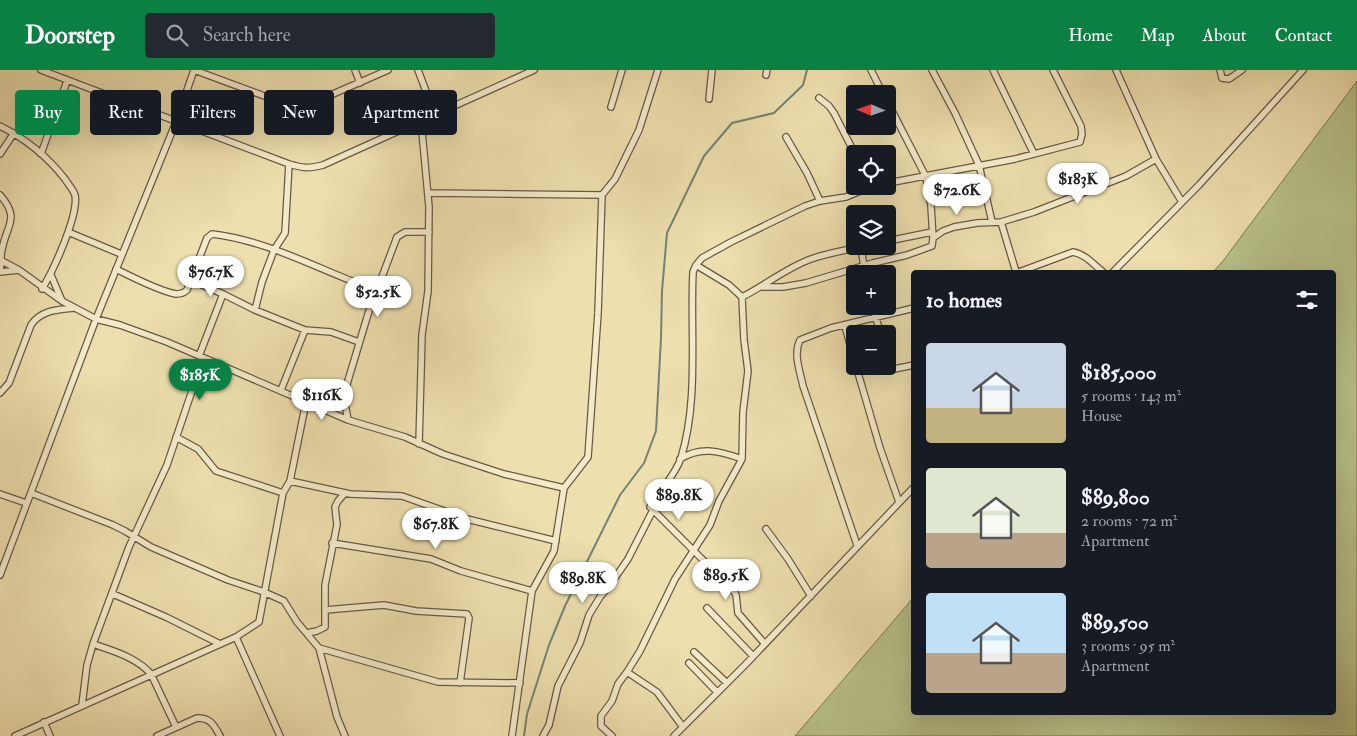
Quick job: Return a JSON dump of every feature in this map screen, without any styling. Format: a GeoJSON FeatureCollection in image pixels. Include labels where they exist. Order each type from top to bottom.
{"type":"FeatureCollection","features":[{"type":"Feature","properties":{"kind":"street"},"geometry":{"type":"LineString","coordinates":[[41,70],[171,120]]}},
{"type":"Feature","properties":{"kind":"street"},"geometry":{"type":"LineString","coordinates":[[187,90],[194,70],[248,90]]}},
{"type":"Feature","properties":{"kind":"street"},"geometry":{"type":"LineString","coordinates":[[355,70],[360,83]]}},
{"type":"Feature","properties":{"kind":"street"},"geometry":{"type":"LineString","coordinates":[[254,92],[286,104],[302,105],[317,101],[388,70]]}},
{"type":"Feature","properties":{"kind":"street"},"geometry":{"type":"LineString","coordinates":[[418,70],[426,90]]}},
{"type":"Feature","properties":{"kind":"street"},"geometry":{"type":"LineString","coordinates":[[457,105],[534,70]]}},
{"type":"Feature","properties":{"kind":"street"},"geometry":{"type":"LineString","coordinates":[[610,107],[622,70]]}},
{"type":"Feature","properties":{"kind":"street"},"geometry":{"type":"LineString","coordinates":[[512,736],[532,591],[554,551],[564,488],[588,457],[598,312],[602,196],[615,180],[639,130],[658,70]]}},
{"type":"Feature","properties":{"kind":"street"},"geometry":{"type":"LineString","coordinates":[[709,99],[712,70]]}},
{"type":"Feature","properties":{"kind":"street"},"geometry":{"type":"LineString","coordinates":[[870,70],[878,85]]}},
{"type":"Feature","properties":{"kind":"street"},"geometry":{"type":"LineString","coordinates":[[932,70],[955,113],[979,165],[992,222]]}},
{"type":"Feature","properties":{"kind":"street"},"geometry":{"type":"LineString","coordinates":[[993,70],[1034,154]]}},
{"type":"Feature","properties":{"kind":"street"},"geometry":{"type":"LineString","coordinates":[[896,182],[926,177],[1076,144],[1082,138],[1081,126],[1053,70]]}},
{"type":"Feature","properties":{"kind":"street"},"geometry":{"type":"LineString","coordinates":[[1116,70],[1156,159],[1182,202]]}},
{"type":"Feature","properties":{"kind":"street"},"geometry":{"type":"LineString","coordinates":[[1220,70],[1222,78],[1229,79],[1242,70]]}},
{"type":"Feature","properties":{"kind":"street"},"geometry":{"type":"LineString","coordinates":[[1115,270],[1182,202],[1303,70]]}},
{"type":"Feature","properties":{"kind":"street"},"geometry":{"type":"LineString","coordinates":[[42,154],[67,81]]}},
{"type":"Feature","properties":{"kind":"street"},"geometry":{"type":"LineString","coordinates":[[819,98],[830,106],[850,145]]}},
{"type":"Feature","properties":{"kind":"street"},"geometry":{"type":"LineString","coordinates":[[867,265],[929,249],[933,244],[931,206],[926,177],[896,119]]}},
{"type":"Feature","properties":{"kind":"street"},"geometry":{"type":"LineString","coordinates":[[0,126],[14,133],[42,154],[53,165],[74,194],[76,202],[68,232],[51,275],[42,288]]}},
{"type":"Feature","properties":{"kind":"street"},"geometry":{"type":"LineString","coordinates":[[0,154],[14,133]]}},
{"type":"Feature","properties":{"kind":"street"},"geometry":{"type":"LineString","coordinates":[[0,576],[96,319],[171,134]]}},
{"type":"Feature","properties":{"kind":"street"},"geometry":{"type":"LineString","coordinates":[[211,135],[288,164],[304,168],[323,165],[390,135]]}},
{"type":"Feature","properties":{"kind":"street"},"geometry":{"type":"LineString","coordinates":[[418,444],[422,334],[428,291],[429,232],[428,193],[422,135]]}},
{"type":"Feature","properties":{"kind":"street"},"geometry":{"type":"LineString","coordinates":[[786,137],[807,173],[820,201]]}},
{"type":"Feature","properties":{"kind":"street"},"geometry":{"type":"LineString","coordinates":[[896,240],[933,235],[954,227],[1000,222],[1034,212],[1114,180],[1156,159]]}},
{"type":"Feature","properties":{"kind":"street"},"geometry":{"type":"LineString","coordinates":[[255,310],[262,282],[274,250],[285,233],[288,164]]}},
{"type":"Feature","properties":{"kind":"street"},"geometry":{"type":"LineString","coordinates":[[428,193],[602,196]]}},
{"type":"Feature","properties":{"kind":"street"},"geometry":{"type":"LineString","coordinates":[[0,195],[7,203],[12,218],[2,249],[0,271],[18,270]]}},
{"type":"Feature","properties":{"kind":"street"},"geometry":{"type":"LineString","coordinates":[[765,644],[738,612],[736,595],[733,590],[650,507],[680,459],[690,410],[694,318],[693,272],[702,258],[793,211],[820,201],[851,195]]}},
{"type":"Feature","properties":{"kind":"street"},"geometry":{"type":"LineString","coordinates":[[1000,222],[1017,270]]}},
{"type":"Feature","properties":{"kind":"street"},"geometry":{"type":"LineString","coordinates":[[68,232],[122,254]]}},
{"type":"Feature","properties":{"kind":"street"},"geometry":{"type":"LineString","coordinates":[[348,420],[345,396],[359,342],[397,236],[404,232],[429,232]]}},
{"type":"Feature","properties":{"kind":"street"},"geometry":{"type":"LineString","coordinates":[[116,269],[178,294],[187,290],[209,235],[231,236],[254,242],[378,291]]}},
{"type":"Feature","properties":{"kind":"street"},"geometry":{"type":"LineString","coordinates":[[742,297],[812,258],[846,251]]}},
{"type":"Feature","properties":{"kind":"street"},"geometry":{"type":"LineString","coordinates":[[1024,270],[1073,252],[1079,253],[1101,270]]}},
{"type":"Feature","properties":{"kind":"street"},"geometry":{"type":"LineString","coordinates":[[2,261],[62,301],[96,319],[120,325],[167,342],[348,420],[405,437],[418,444],[504,474],[564,488]]}},
{"type":"Feature","properties":{"kind":"street"},"geometry":{"type":"LineString","coordinates":[[612,736],[601,726],[601,716],[612,701],[618,684],[640,651],[675,579],[710,525],[719,501],[742,459],[743,412],[748,371],[742,297],[729,285],[696,265]]}},
{"type":"Feature","properties":{"kind":"street"},"geometry":{"type":"LineString","coordinates":[[762,287],[783,287],[806,283],[846,271]]}},
{"type":"Feature","properties":{"kind":"street"},"geometry":{"type":"LineString","coordinates":[[51,275],[62,301]]}},
{"type":"Feature","properties":{"kind":"street"},"geometry":{"type":"LineString","coordinates":[[191,280],[255,310],[305,330],[332,332],[359,342]]}},
{"type":"Feature","properties":{"kind":"street"},"geometry":{"type":"LineString","coordinates":[[82,705],[87,665],[93,644],[135,537],[161,479],[223,294]]}},
{"type":"Feature","properties":{"kind":"street"},"geometry":{"type":"LineString","coordinates":[[0,393],[10,383],[31,325],[36,317],[45,312],[74,308]]}},
{"type":"Feature","properties":{"kind":"street"},"geometry":{"type":"LineString","coordinates":[[857,545],[803,386],[797,355],[798,344],[806,337],[831,328],[911,309]]}},
{"type":"Feature","properties":{"kind":"street"},"geometry":{"type":"LineString","coordinates":[[876,317],[878,325]]}},
{"type":"Feature","properties":{"kind":"street"},"geometry":{"type":"LineString","coordinates":[[844,326],[846,333]]}},
{"type":"Feature","properties":{"kind":"street"},"geometry":{"type":"LineString","coordinates":[[281,390],[305,330]]}},
{"type":"Feature","properties":{"kind":"street"},"geometry":{"type":"LineString","coordinates":[[896,369],[911,366]]}},
{"type":"Feature","properties":{"kind":"street"},"geometry":{"type":"LineString","coordinates":[[859,375],[880,448],[899,502]]}},
{"type":"Feature","properties":{"kind":"street"},"geometry":{"type":"LineString","coordinates":[[15,736],[236,637],[259,622],[283,493],[290,481],[306,402]]}},
{"type":"Feature","properties":{"kind":"street"},"geometry":{"type":"LineString","coordinates":[[176,437],[198,450],[216,471],[283,493]]}},
{"type":"Feature","properties":{"kind":"street"},"geometry":{"type":"LineString","coordinates":[[680,459],[692,452],[705,451],[728,454],[742,459]]}},
{"type":"Feature","properties":{"kind":"street"},"geometry":{"type":"LineString","coordinates":[[290,481],[345,493],[402,496],[467,519],[556,541]]}},
{"type":"Feature","properties":{"kind":"street"},"geometry":{"type":"LineString","coordinates":[[674,736],[765,644],[911,490]]}},
{"type":"Feature","properties":{"kind":"street"},"geometry":{"type":"LineString","coordinates":[[30,493],[112,526],[166,554],[284,601],[297,622],[319,648],[337,717],[345,736]]}},
{"type":"Feature","properties":{"kind":"street"},"geometry":{"type":"LineString","coordinates":[[307,633],[325,627],[325,585],[337,525],[335,508],[345,493]]}},
{"type":"Feature","properties":{"kind":"street"},"geometry":{"type":"LineString","coordinates":[[0,494],[26,503]]}},
{"type":"Feature","properties":{"kind":"street"},"geometry":{"type":"LineString","coordinates":[[543,736],[549,724],[558,686],[580,643],[589,615],[628,559],[653,510]]}},
{"type":"Feature","properties":{"kind":"street"},"geometry":{"type":"LineString","coordinates":[[766,529],[788,559],[811,596]]}},
{"type":"Feature","properties":{"kind":"street"},"geometry":{"type":"LineString","coordinates":[[332,543],[431,559],[461,571],[532,591]]}},
{"type":"Feature","properties":{"kind":"street"},"geometry":{"type":"LineString","coordinates":[[113,594],[166,617],[220,644]]}},
{"type":"Feature","properties":{"kind":"street"},"geometry":{"type":"LineString","coordinates":[[325,610],[384,605],[416,611],[467,614],[469,618],[460,683]]}},
{"type":"Feature","properties":{"kind":"street"},"geometry":{"type":"LineString","coordinates":[[707,608],[753,656]]}},
{"type":"Feature","properties":{"kind":"street"},"geometry":{"type":"LineString","coordinates":[[236,637],[280,736]]}},
{"type":"Feature","properties":{"kind":"street"},"geometry":{"type":"LineString","coordinates":[[93,644],[137,662],[151,674],[176,727]]}},
{"type":"Feature","properties":{"kind":"street"},"geometry":{"type":"LineString","coordinates":[[319,648],[438,682],[520,683]]}},
{"type":"Feature","properties":{"kind":"street"},"geometry":{"type":"LineString","coordinates":[[694,652],[726,683]]}},
{"type":"Feature","properties":{"kind":"street"},"geometry":{"type":"LineString","coordinates":[[689,663],[717,692]]}},
{"type":"Feature","properties":{"kind":"street"},"geometry":{"type":"LineString","coordinates":[[627,672],[657,692],[683,727]]}},
{"type":"Feature","properties":{"kind":"street"},"geometry":{"type":"LineString","coordinates":[[157,736],[197,718],[211,721],[220,736]]}},
{"type":"Feature","properties":{"kind":"street"},"geometry":{"type":"LineString","coordinates":[[44,722],[50,736]]}},
{"type":"Feature","properties":{"kind":"green space"},"geometry":{"type":"Polygon","coordinates":[[[1357,81],[1357,736],[795,736],[911,601],[911,715],[1336,715],[1336,270],[1215,270],[1357,81]]]}},
{"type":"Feature","properties":{"kind":"waterway"},"geometry":{"type":"LineString","coordinates":[[524,736],[527,714],[549,645],[565,606],[620,495],[644,463],[656,431],[662,291],[667,233],[704,156],[732,123],[774,113],[803,85],[807,70]]}}]}
